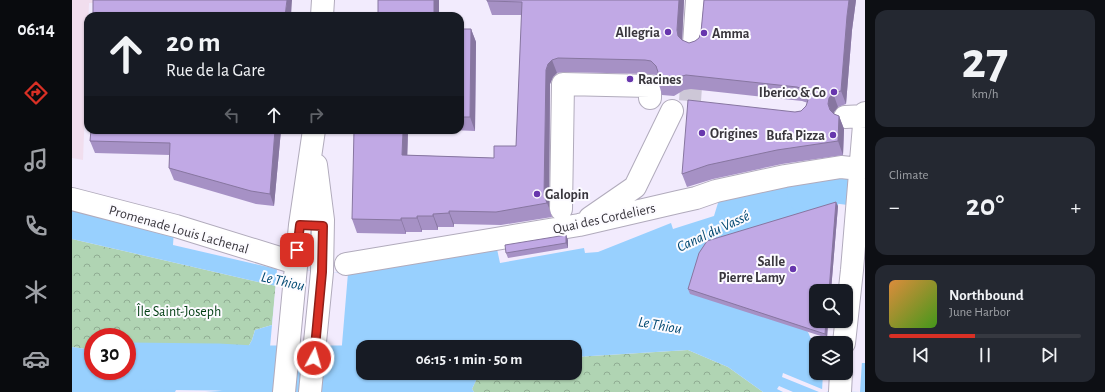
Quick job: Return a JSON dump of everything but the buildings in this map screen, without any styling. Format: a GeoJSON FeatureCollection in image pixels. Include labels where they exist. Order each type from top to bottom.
{"type":"FeatureCollection","features":[{"type":"Feature","properties":{"kind":"street"},"geometry":{"type":"LineString","coordinates":[[322,12],[323,0]]}},
{"type":"Feature","properties":{"kind":"street"},"geometry":{"type":"LineString","coordinates":[[694,44],[697,0]]}},
{"type":"Feature","properties":{"kind":"street"},"geometry":{"type":"LineString","coordinates":[[561,209],[563,84],[650,86],[650,98]]}},
{"type":"Feature","properties":{"kind":"street"},"geometry":{"type":"LineString","coordinates":[[579,225],[635,187],[680,106]]}},
{"type":"Feature","properties":{"kind":"street"},"geometry":{"type":"LineString","coordinates":[[846,336],[859,273],[856,209],[860,171],[858,115]]}},
{"type":"Feature","properties":{"kind":"street"},"geometry":{"type":"LineString","coordinates":[[284,392],[291,265],[300,225],[314,135]]}},
{"type":"Feature","properties":{"kind":"street"},"geometry":{"type":"LineString","coordinates":[[310,392],[322,272],[323,226],[314,135]]}},
{"type":"Feature","properties":{"kind":"street","name":"Quai des Cordeliers"},"geometry":{"type":"LineString","coordinates":[[346,264],[579,225],[696,198],[716,190],[789,176],[841,167],[860,171]]}},
{"type":"Feature","properties":{"kind":"street"},"geometry":{"type":"LineString","coordinates":[[635,187],[678,202]]}},
{"type":"Feature","properties":{"kind":"street","name":"Promenade Louis Lachenal"},"geometry":{"type":"LineString","coordinates":[[72,199],[176,226],[291,265]]}},
{"type":"Feature","properties":{"kind":"street"},"geometry":{"type":"LineString","coordinates":[[300,225],[323,226]]}},
{"type":"Feature","properties":{"kind":"street"},"geometry":{"type":"LineString","coordinates":[[840,392],[841,380]]}},
{"type":"Feature","properties":{"kind":"shaded area"},"geometry":{"type":"Polygon","coordinates":[[[72,0],[121,0],[121,2],[89,3],[89,12],[84,12],[83,160],[72,158],[72,0]]]}},
{"type":"Feature","properties":{"kind":"green space","name":"Île Saint-Joseph"},"geometry":{"type":"Polygon","coordinates":[[[72,239],[276,286],[272,325],[255,330],[247,349],[228,355],[226,360],[158,358],[157,352],[136,352],[136,328],[84,328],[84,349],[72,347],[72,239]]]}},
{"type":"Feature","properties":{"kind":"green space"},"geometry":{"type":"Polygon","coordinates":[[[688,350],[728,367],[763,392],[474,392],[472,389],[476,380],[582,380],[582,357],[688,350]]]}},
{"type":"Feature","properties":{"kind":"water"},"geometry":{"type":"Polygon","coordinates":[[[840,171],[838,206],[709,246],[808,332],[810,336],[809,380],[853,380],[853,368],[859,363],[865,363],[865,392],[829,392],[783,373],[782,377],[819,392],[793,392],[779,386],[777,389],[783,392],[763,392],[728,367],[688,350],[582,357],[582,340],[356,340],[356,380],[476,380],[472,389],[474,392],[205,392],[220,391],[233,387],[233,380],[227,381],[226,360],[228,355],[247,349],[255,330],[272,325],[276,286],[72,239],[72,204],[174,230],[173,245],[277,269],[348,273],[497,249],[500,263],[584,248],[585,253],[598,252],[671,223],[673,229],[714,216],[721,193],[840,171]]]}},
{"type":"Feature","properties":{"kind":"water"},"geometry":{"type":"Polygon","coordinates":[[[72,347],[84,349],[84,380],[136,380],[136,352],[157,352],[158,358],[196,358],[197,360],[220,360],[221,373],[197,373],[197,377],[221,376],[221,389],[176,390],[175,392],[72,392],[72,347]]]}},
{"type":"Feature","properties":{"kind":"pier"},"geometry":{"type":"Polygon","coordinates":[[[277,269],[348,273],[338,392],[266,392],[277,269]]]}},
{"type":"Feature","properties":{"kind":"pier"},"geometry":{"type":"Polygon","coordinates":[[[853,352],[857,353],[862,361],[860,392],[822,391],[823,380],[853,380],[853,352]]]}},
{"type":"Feature","properties":{"kind":"waterway","name":"Canal du Vassé"},"geometry":{"type":"LineString","coordinates":[[801,197],[834,189],[865,193]]}},
{"type":"Feature","properties":{"kind":"waterway","name":"Le Thiou"},"geometry":{"type":"LineString","coordinates":[[136,366],[253,369],[356,369]]}},
{"type":"Feature","properties":{"kind":"tunnel"},"geometry":{"type":"LineString","coordinates":[[690,101],[693,58]]}},
{"type":"Feature","properties":{"kind":"place","name":"Allegria"},"geometry":{"type":"Point","coordinates":[668,32]}},
{"type":"Feature","properties":{"kind":"place","name":"Amma"},"geometry":{"type":"Point","coordinates":[704,33]}},
{"type":"Feature","properties":{"kind":"place","name":"Racines"},"geometry":{"type":"Point","coordinates":[630,79]}},
{"type":"Feature","properties":{"kind":"place","name":"Iberico & Co"},"geometry":{"type":"Point","coordinates":[834,92]}},
{"type":"Feature","properties":{"kind":"place","name":"Origines"},"geometry":{"type":"Point","coordinates":[702,133]}},
{"type":"Feature","properties":{"kind":"place","name":"Bufa Pizza"},"geometry":{"type":"Point","coordinates":[833,135]}},
{"type":"Feature","properties":{"kind":"place","name":"Galopin"},"geometry":{"type":"Point","coordinates":[537,194]}},
{"type":"Feature","properties":{"kind":"place","name":"Salle Pierre Lamy"},"geometry":{"type":"Point","coordinates":[793,269]}},
{"type":"Feature","properties":{"kind":"route"},"geometry":{"type":"LineString","coordinates":[[297,250],[300,225],[323,226],[322,272],[314,358]]}}]}
